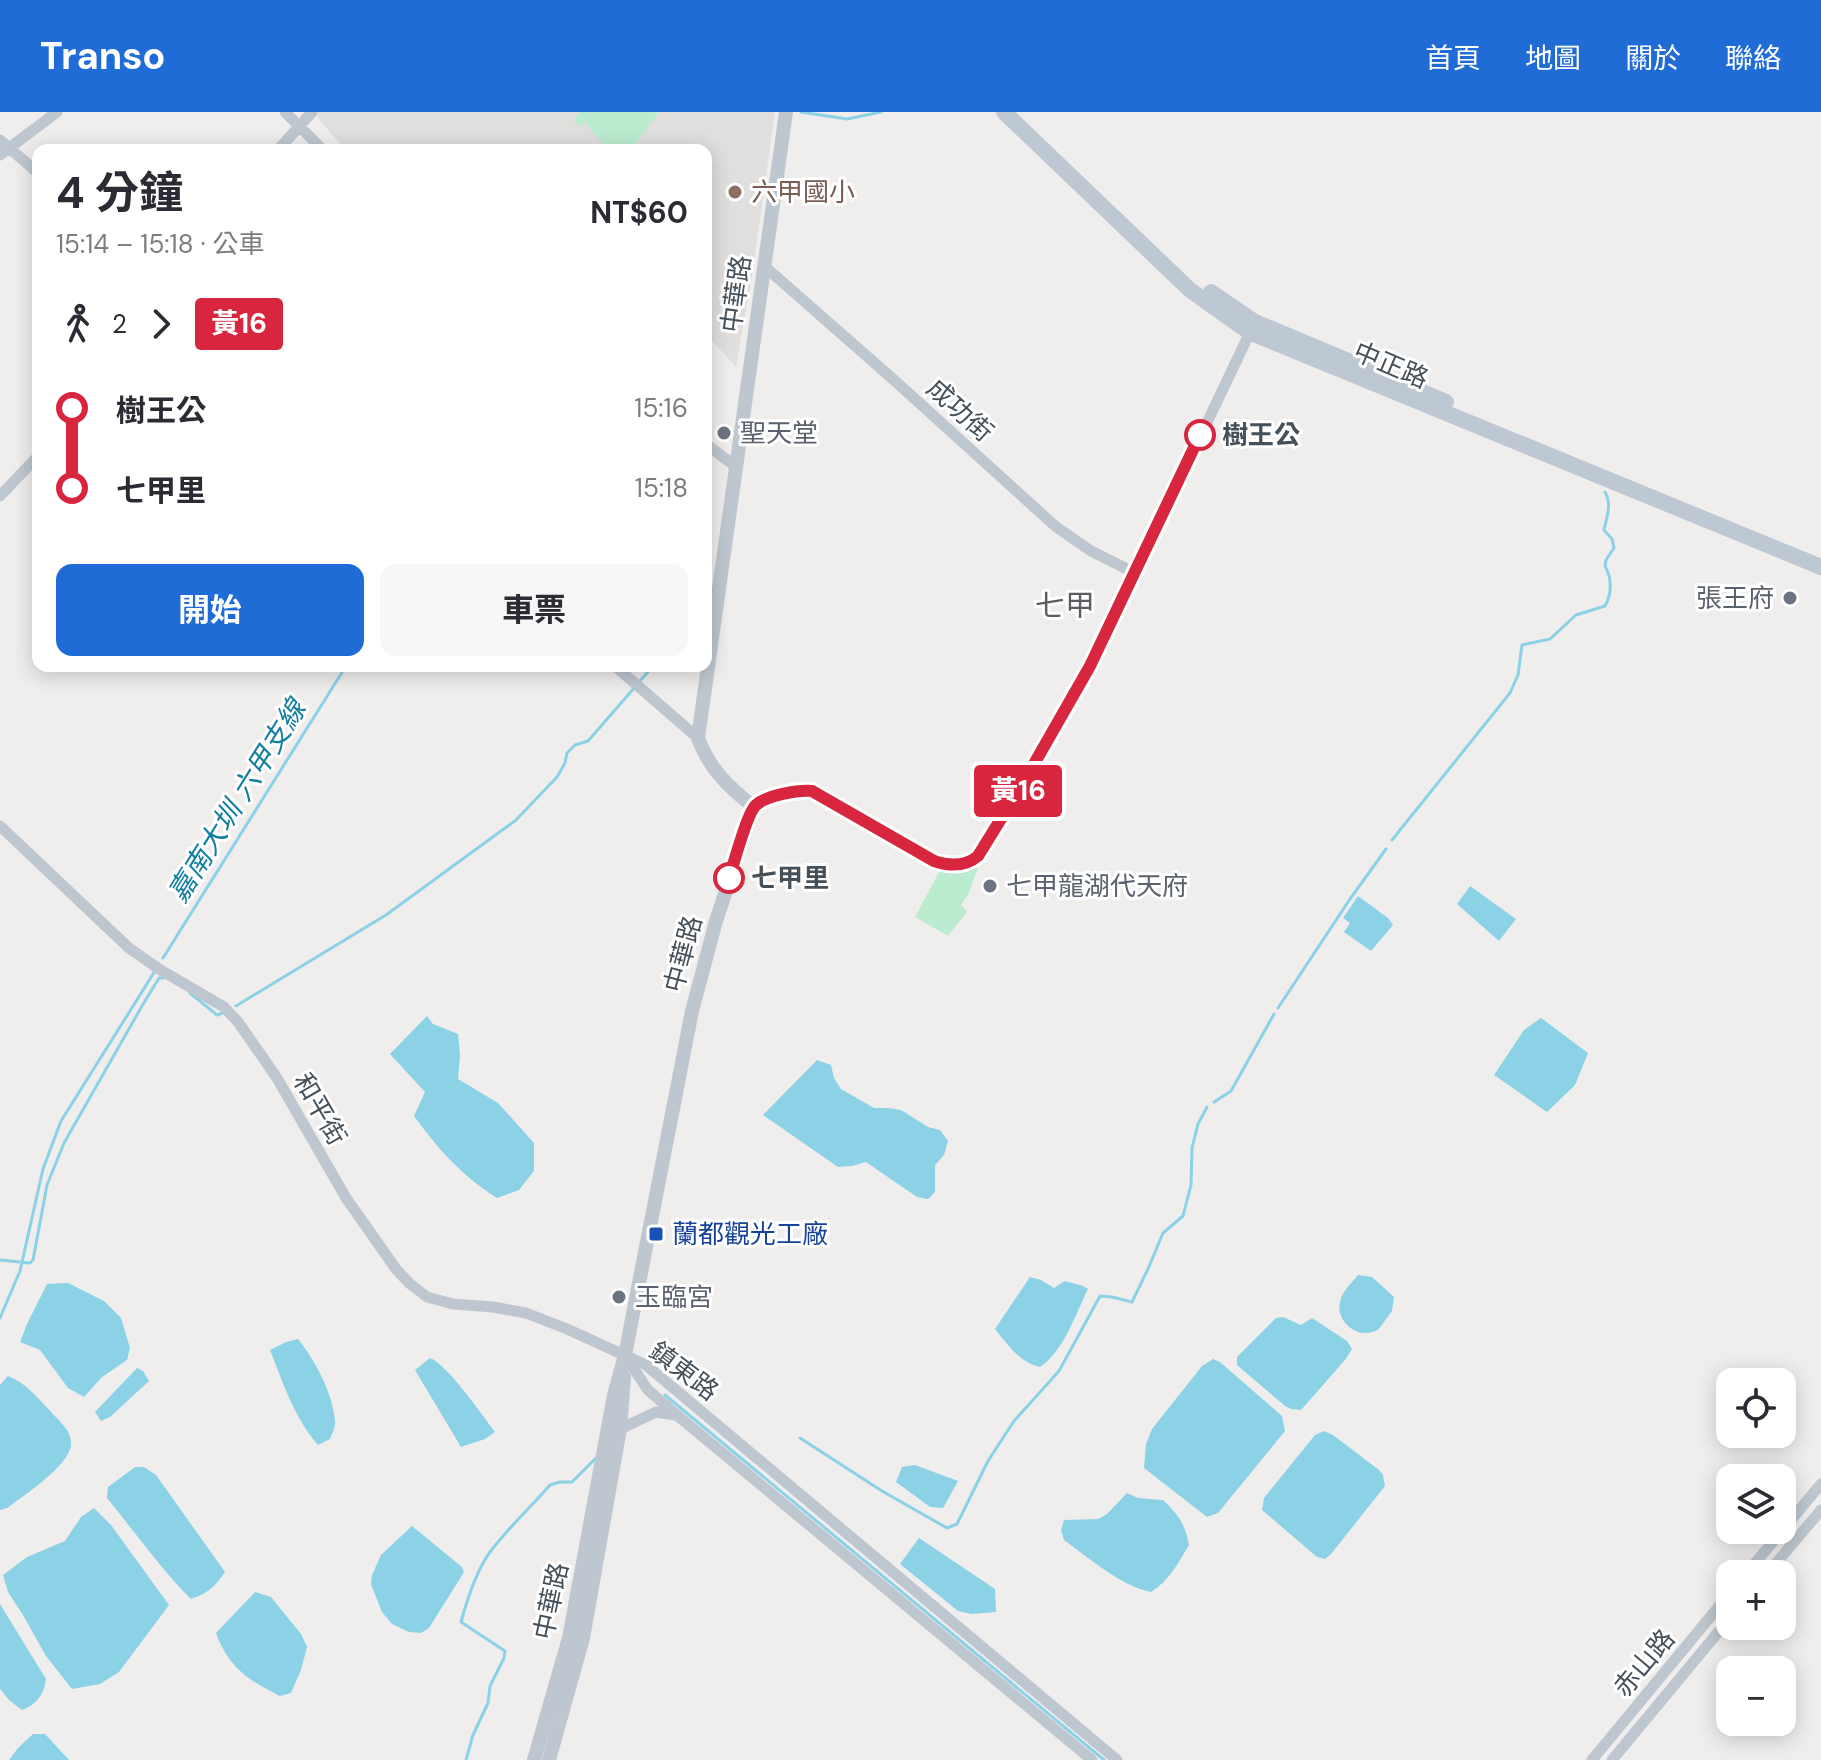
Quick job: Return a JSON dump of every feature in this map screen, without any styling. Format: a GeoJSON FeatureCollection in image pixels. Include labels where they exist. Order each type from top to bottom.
{"type":"FeatureCollection","features":[{"type":"Feature","properties":{"kind":"main road","name":"中正路"},"geometry":{"type":"LineString","coordinates":[[1004,112],[1190,290],[1252,327],[1821,567]]}},
{"type":"Feature","properties":{"kind":"main road","name":"中正路"},"geometry":{"type":"LineString","coordinates":[[1017,112],[1196,281],[1252,327],[1821,557]]}},
{"type":"Feature","properties":{"kind":"street"},"geometry":{"type":"LineString","coordinates":[[32,169],[3,148],[57,112]]}},
{"type":"Feature","properties":{"kind":"street"},"geometry":{"type":"LineString","coordinates":[[285,112],[317,144]]}},
{"type":"Feature","properties":{"kind":"street"},"geometry":{"type":"LineString","coordinates":[[283,144],[312,112]]}},
{"type":"Feature","properties":{"kind":"street","name":"中華路"},"geometry":{"type":"LineString","coordinates":[[712,635],[786,112]]}},
{"type":"Feature","properties":{"kind":"street","name":"成功街"},"geometry":{"type":"LineString","coordinates":[[764,266],[1055,526],[1091,551],[1135,573]]}},
{"type":"Feature","properties":{"kind":"street"},"geometry":{"type":"LineString","coordinates":[[622,672],[698,738],[713,768],[754,807],[765,800],[802,790],[812,791],[934,861],[946,865],[970,863],[978,856],[1006,812],[1083,680],[1252,327]]}},
{"type":"Feature","properties":{"kind":"street"},"geometry":{"type":"LineString","coordinates":[[712,449],[735,466]]}},
{"type":"Feature","properties":{"kind":"street"},"geometry":{"type":"LineString","coordinates":[[0,496],[32,462]]}},
{"type":"Feature","properties":{"kind":"street","name":"中華路"},"geometry":{"type":"LineString","coordinates":[[698,738],[707,672]]}},
{"type":"Feature","properties":{"kind":"street","name":"中華路"},"geometry":{"type":"LineString","coordinates":[[534,1760],[569,1638],[614,1395],[625,1355],[692,1011],[725,892],[754,807]]}},
{"type":"Feature","properties":{"kind":"street","name":"和平街"},"geometry":{"type":"LineString","coordinates":[[0,826],[129,948],[224,1007],[238,1022],[277,1078],[346,1198],[409,1283],[427,1297],[453,1304],[526,1313],[625,1355]]}},
{"type":"Feature","properties":{"kind":"street","name":"中華路"},"geometry":{"type":"LineString","coordinates":[[549,1760],[583,1638],[620,1429],[625,1355]]}},
{"type":"Feature","properties":{"kind":"street","name":"鎮東路"},"geometry":{"type":"LineString","coordinates":[[625,1355],[648,1390],[1092,1760]]}},
{"type":"Feature","properties":{"kind":"street","name":"鎮東路"},"geometry":{"type":"LineString","coordinates":[[625,1355],[646,1365],[670,1383],[1117,1760]]}},
{"type":"Feature","properties":{"kind":"street"},"geometry":{"type":"LineString","coordinates":[[620,1429],[656,1412],[678,1416]]}},
{"type":"Feature","properties":{"kind":"street"},"geometry":{"type":"LineString","coordinates":[[1758,1560],[1821,1484]]}},
{"type":"Feature","properties":{"kind":"street"},"geometry":{"type":"LineString","coordinates":[[1779,1560],[1821,1510]]}},
{"type":"Feature","properties":{"kind":"street","name":"赤山路"},"geometry":{"type":"LineString","coordinates":[[1592,1760],[1716,1610]]}},
{"type":"Feature","properties":{"kind":"street","name":"赤山路"},"geometry":{"type":"LineString","coordinates":[[1612,1760],[1716,1635]]}},
{"type":"Feature","properties":{"kind":"shaded area"},"geometry":{"type":"Polygon","coordinates":[[[775,112],[736,367],[712,341],[712,144],[341,144],[317,114],[775,112]]]}},
{"type":"Feature","properties":{"kind":"green space"},"geometry":{"type":"Polygon","coordinates":[[[580,112],[659,112],[636,144],[605,144],[585,121],[581,127],[573,121],[580,112]]]}},
{"type":"Feature","properties":{"kind":"green space"},"geometry":{"type":"Polygon","coordinates":[[[970,863],[978,868],[961,905],[967,912],[948,936],[915,917],[940,870],[950,871],[970,863]]]}},
{"type":"Feature","properties":{"kind":"water"},"geometry":{"type":"Polygon","coordinates":[[[1470,886],[1516,919],[1499,941],[1457,904],[1470,886]]]}},
{"type":"Feature","properties":{"kind":"water"},"geometry":{"type":"Polygon","coordinates":[[[1358,896],[1393,925],[1371,951],[1344,932],[1350,923],[1343,918],[1358,896]]]}},
{"type":"Feature","properties":{"kind":"water"},"geometry":{"type":"Polygon","coordinates":[[[427,1016],[433,1024],[458,1034],[458,1079],[498,1103],[534,1143],[534,1171],[519,1190],[497,1198],[484,1189],[451,1161],[414,1116],[425,1092],[390,1054],[427,1016]]]}},
{"type":"Feature","properties":{"kind":"water"},"geometry":{"type":"Polygon","coordinates":[[[1541,1018],[1588,1053],[1575,1085],[1547,1112],[1494,1075],[1524,1030],[1541,1018]]]}},
{"type":"Feature","properties":{"kind":"water"},"geometry":{"type":"Polygon","coordinates":[[[817,1060],[831,1065],[841,1089],[874,1108],[901,1110],[928,1127],[940,1130],[948,1141],[944,1155],[935,1165],[935,1192],[928,1199],[917,1197],[866,1162],[838,1167],[763,1115],[817,1060]]]}},
{"type":"Feature","properties":{"kind":"water"},"geometry":{"type":"Polygon","coordinates":[[[1358,1275],[1372,1277],[1394,1297],[1392,1311],[1378,1330],[1369,1333],[1349,1327],[1339,1308],[1343,1294],[1358,1275]]]}},
{"type":"Feature","properties":{"kind":"water"},"geometry":{"type":"Polygon","coordinates":[[[1030,1277],[1054,1288],[1065,1281],[1088,1289],[1056,1352],[1040,1367],[1020,1357],[995,1329],[1030,1277]]]}},
{"type":"Feature","properties":{"kind":"water"},"geometry":{"type":"Polygon","coordinates":[[[68,1283],[104,1301],[121,1318],[130,1348],[127,1360],[102,1377],[84,1397],[68,1388],[40,1350],[20,1342],[47,1284],[68,1283]]]}},
{"type":"Feature","properties":{"kind":"water"},"geometry":{"type":"Polygon","coordinates":[[[1283,1317],[1301,1325],[1312,1318],[1347,1341],[1352,1349],[1301,1410],[1285,1406],[1237,1365],[1237,1357],[1276,1318],[1283,1317]]]}},
{"type":"Feature","properties":{"kind":"water"},"geometry":{"type":"Polygon","coordinates":[[[298,1339],[322,1378],[334,1411],[335,1426],[330,1439],[318,1445],[296,1411],[270,1350],[298,1339]]]}},
{"type":"Feature","properties":{"kind":"water"},"geometry":{"type":"Polygon","coordinates":[[[430,1358],[455,1380],[495,1432],[461,1447],[415,1370],[430,1358]]]}},
{"type":"Feature","properties":{"kind":"water"},"geometry":{"type":"Polygon","coordinates":[[[1213,1359],[1282,1416],[1285,1431],[1218,1513],[1207,1517],[1144,1468],[1146,1444],[1152,1429],[1202,1366],[1213,1359]]]}},
{"type":"Feature","properties":{"kind":"water"},"geometry":{"type":"Polygon","coordinates":[[[137,1368],[149,1381],[110,1417],[101,1421],[95,1412],[137,1368]]]}},
{"type":"Feature","properties":{"kind":"water"},"geometry":{"type":"Polygon","coordinates":[[[8,1376],[41,1401],[67,1430],[71,1443],[64,1460],[55,1470],[24,1496],[0,1510],[0,1385],[8,1376]]]}},
{"type":"Feature","properties":{"kind":"water"},"geometry":{"type":"Polygon","coordinates":[[[1324,1431],[1379,1470],[1385,1486],[1325,1559],[1317,1557],[1262,1510],[1264,1498],[1315,1435],[1324,1431]]]}},
{"type":"Feature","properties":{"kind":"water"},"geometry":{"type":"Polygon","coordinates":[[[915,1465],[958,1481],[943,1508],[930,1507],[896,1482],[902,1467],[915,1465]]]}},
{"type":"Feature","properties":{"kind":"water"},"geometry":{"type":"Polygon","coordinates":[[[135,1467],[144,1467],[156,1475],[225,1572],[215,1585],[202,1594],[191,1599],[107,1498],[108,1487],[135,1467]]]}},
{"type":"Feature","properties":{"kind":"water"},"geometry":{"type":"Polygon","coordinates":[[[1127,1493],[1138,1498],[1163,1500],[1180,1520],[1189,1545],[1163,1583],[1151,1592],[1128,1584],[1106,1570],[1064,1540],[1061,1530],[1064,1520],[1098,1519],[1107,1514],[1127,1493]]]}},
{"type":"Feature","properties":{"kind":"water"},"geometry":{"type":"Polygon","coordinates":[[[94,1508],[111,1525],[169,1605],[119,1672],[100,1684],[72,1689],[46,1656],[8,1592],[3,1575],[27,1557],[65,1541],[81,1517],[94,1508]]]}},
{"type":"Feature","properties":{"kind":"water"},"geometry":{"type":"Polygon","coordinates":[[[412,1526],[462,1567],[464,1572],[429,1628],[421,1633],[409,1632],[392,1624],[382,1612],[371,1584],[381,1555],[412,1526]]]}},
{"type":"Feature","properties":{"kind":"water"},"geometry":{"type":"Polygon","coordinates":[[[919,1538],[995,1589],[996,1612],[971,1614],[958,1611],[900,1564],[919,1538]]]}},
{"type":"Feature","properties":{"kind":"water"},"geometry":{"type":"Polygon","coordinates":[[[255,1592],[271,1597],[301,1634],[307,1647],[291,1693],[280,1696],[241,1672],[227,1655],[216,1633],[255,1592]]]}},
{"type":"Feature","properties":{"kind":"water"},"geometry":{"type":"Polygon","coordinates":[[[0,1604],[46,1679],[39,1698],[22,1710],[0,1689],[0,1604]]]}},
{"type":"Feature","properties":{"kind":"water"},"geometry":{"type":"Polygon","coordinates":[[[33,1734],[45,1734],[69,1760],[9,1760],[33,1734]]]}},
{"type":"Feature","properties":{"kind":"waterway","name":"嘉南大圳 六甲支線"},"geometry":{"type":"LineString","coordinates":[[801,112],[847,119],[881,112]]}},
{"type":"Feature","properties":{"kind":"waterway"},"geometry":{"type":"LineString","coordinates":[[1392,840],[1510,693],[1518,675],[1522,645],[1550,639],[1576,615],[1605,606],[1610,586],[1605,566],[1614,548],[1612,539],[1604,530],[1609,506],[1605,492]]}},
{"type":"Feature","properties":{"kind":"waterway","name":"嘉南大圳 六甲支線"},"geometry":{"type":"LineString","coordinates":[[163,958],[342,672]]}},
{"type":"Feature","properties":{"kind":"waterway"},"geometry":{"type":"LineString","coordinates":[[640,681],[648,672]]}},
{"type":"Feature","properties":{"kind":"waterway"},"geometry":{"type":"LineString","coordinates":[[236,1006],[386,915],[516,820],[557,777],[567,753],[575,745],[588,741],[635,687]]}},
{"type":"Feature","properties":{"kind":"waterway"},"geometry":{"type":"LineString","coordinates":[[1278,1008],[1386,849]]}},
{"type":"Feature","properties":{"kind":"waterway","name":"嘉南大圳 六甲支線"},"geometry":{"type":"LineString","coordinates":[[0,1318],[20,1271],[43,1169],[61,1121],[155,971]]}},
{"type":"Feature","properties":{"kind":"waterway"},"geometry":{"type":"LineString","coordinates":[[0,1260],[30,1263],[33,1260],[47,1185],[64,1143],[142,1006],[159,978],[163,978]]}},
{"type":"Feature","properties":{"kind":"waterway"},"geometry":{"type":"LineString","coordinates":[[190,993],[217,1015],[223,1013]]}},
{"type":"Feature","properties":{"kind":"waterway"},"geometry":{"type":"LineString","coordinates":[[1214,1102],[1231,1091],[1274,1014]]}},
{"type":"Feature","properties":{"kind":"waterway"},"geometry":{"type":"LineString","coordinates":[[800,1438],[947,1528],[957,1524],[988,1461],[1014,1421],[1059,1371],[1100,1296],[1132,1302],[1163,1233],[1183,1216],[1191,1185],[1192,1148],[1198,1124],[1207,1107]]}},
{"type":"Feature","properties":{"kind":"waterway"},"geometry":{"type":"LineString","coordinates":[[665,1395],[1104,1760]]}},
{"type":"Feature","properties":{"kind":"waterway"},"geometry":{"type":"LineString","coordinates":[[466,1760],[505,1651],[461,1622],[477,1576],[497,1543],[550,1485],[572,1482],[596,1458]]}},
{"type":"Feature","properties":{"kind":"bus line","name":"黃16"},"geometry":{"type":"LineString","coordinates":[[729,878],[754,807],[765,800],[802,790],[812,791],[934,861],[946,865],[970,863],[978,856],[1090,666],[1200,435]]}},
{"type":"Feature","properties":{"kind":"place","name":"六甲國小"},"geometry":{"type":"Point","coordinates":[735,192]}},
{"type":"Feature","properties":{"kind":"place","name":"聖天堂"},"geometry":{"type":"Point","coordinates":[724,433]}},
{"type":"Feature","properties":{"kind":"place","name":"樹王公"},"geometry":{"type":"Point","coordinates":[1200,435]}},
{"type":"Feature","properties":{"kind":"place","name":"張王府"},"geometry":{"type":"Point","coordinates":[1790,598]}},
{"type":"Feature","properties":{"kind":"place","name":"七甲里"},"geometry":{"type":"Point","coordinates":[729,878]}},
{"type":"Feature","properties":{"kind":"place","name":"七甲龍湖代天府"},"geometry":{"type":"Point","coordinates":[990,886]}},
{"type":"Feature","properties":{"kind":"place","name":"蘭都觀光工廠"},"geometry":{"type":"Point","coordinates":[656,1234]}},
{"type":"Feature","properties":{"kind":"place","name":"玉臨宮"},"geometry":{"type":"Point","coordinates":[619,1297]}},
{"type":"Feature","properties":{"kind":"district","name":"七甲"},"geometry":{"type":"Point","coordinates":[1065,605]}}]}
